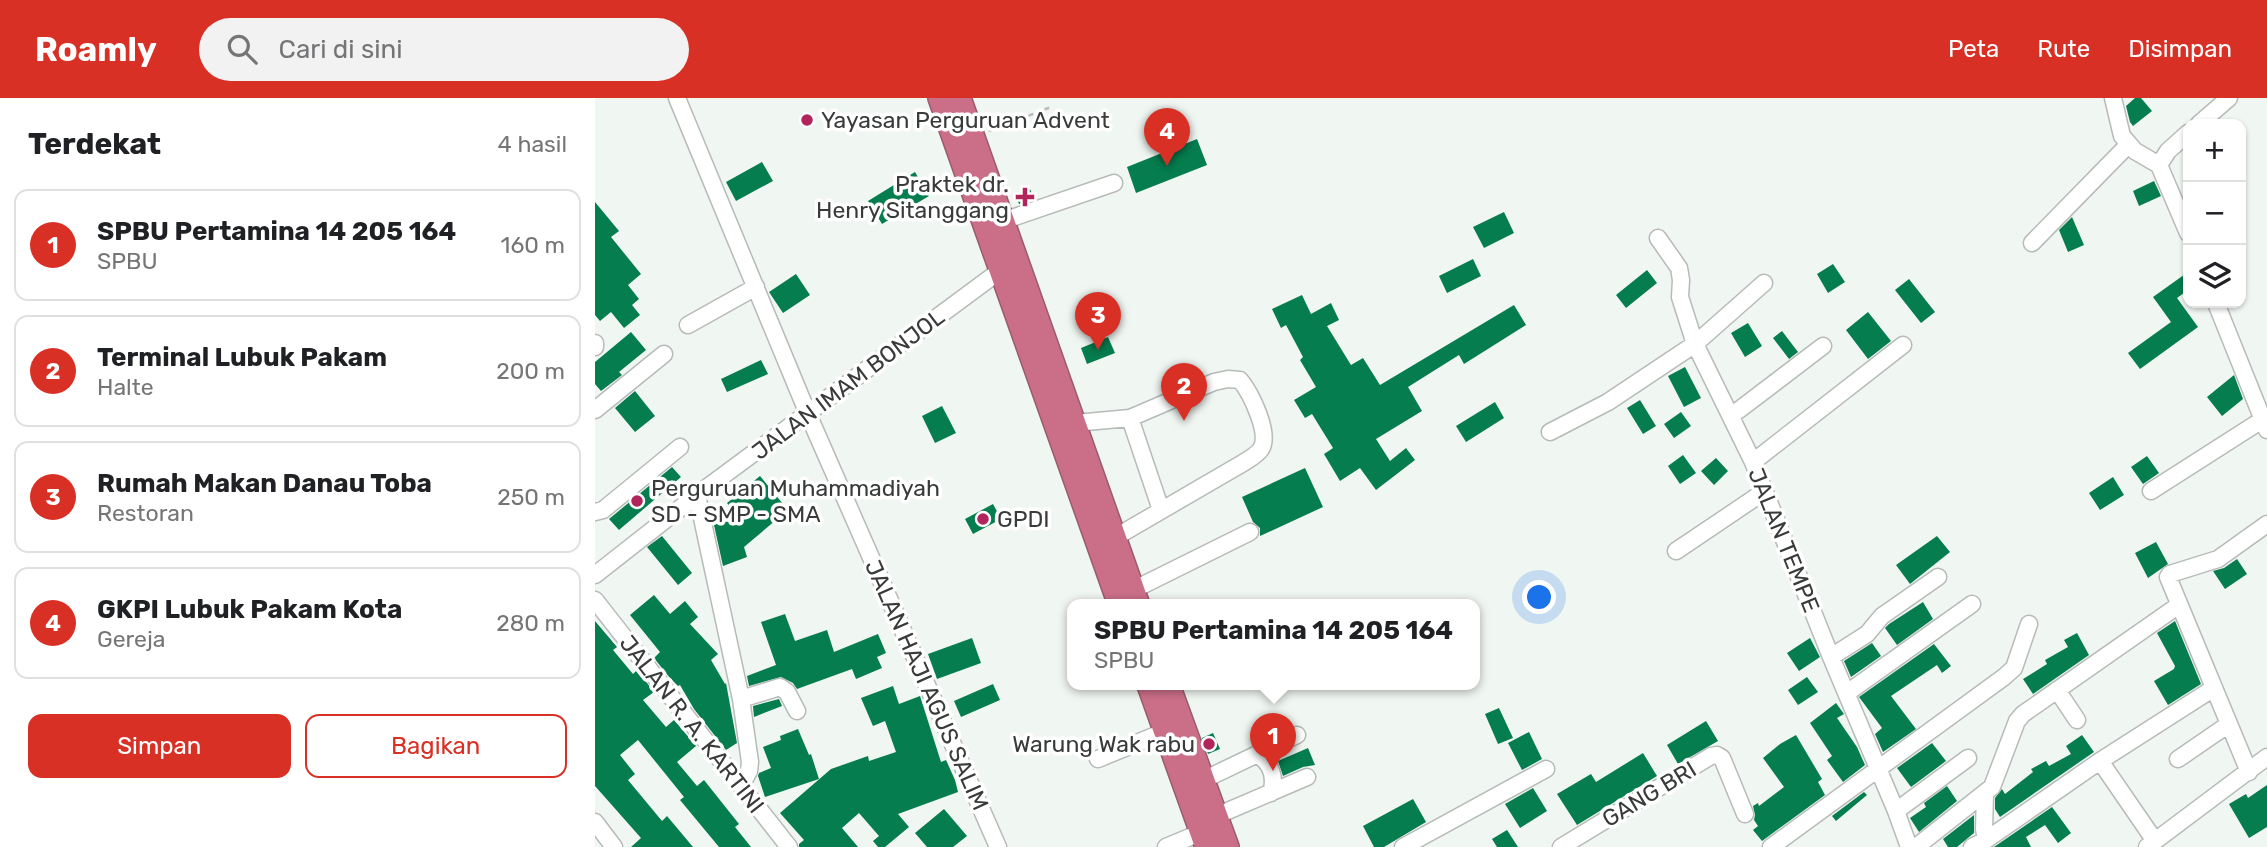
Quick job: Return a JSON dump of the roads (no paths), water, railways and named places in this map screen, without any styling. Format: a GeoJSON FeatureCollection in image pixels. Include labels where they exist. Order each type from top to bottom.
{"type":"FeatureCollection","features":[{"type":"Feature","properties":{"kind":"highway"},"geometry":{"type":"LineString","coordinates":[[940,98],[977,176],[1003,220],[1067,425],[1130,599]]}},
{"type":"Feature","properties":{"kind":"highway"},"geometry":{"type":"LineString","coordinates":[[959,98],[973,137],[977,176],[1001,270],[1114,538],[1117,570]]}},
{"type":"Feature","properties":{"kind":"highway"},"geometry":{"type":"LineString","coordinates":[[1151,690],[1166,731],[1194,784]]}},
{"type":"Feature","properties":{"kind":"highway"},"geometry":{"type":"LineString","coordinates":[[1169,690],[1208,832],[1227,847]]}},
{"type":"Feature","properties":{"kind":"street","name":"JALAN HAJI AGUS SALIM"},"geometry":{"type":"LineString","coordinates":[[677,98],[808,414],[998,847]]}},
{"type":"Feature","properties":{"kind":"street"},"geometry":{"type":"LineString","coordinates":[[2113,98],[2120,131],[2128,145],[2153,161],[2183,223]]}},
{"type":"Feature","properties":{"kind":"street"},"geometry":{"type":"LineString","coordinates":[[2205,119],[2229,98]]}},
{"type":"Feature","properties":{"kind":"street"},"geometry":{"type":"LineString","coordinates":[[2153,161],[2183,138]]}},
{"type":"Feature","properties":{"kind":"street"},"geometry":{"type":"LineString","coordinates":[[2032,243],[2128,145]]}},
{"type":"Feature","properties":{"kind":"street"},"geometry":{"type":"LineString","coordinates":[[1003,220],[1114,183]]}},
{"type":"Feature","properties":{"kind":"street","name":"JALAN TEMPE"},"geometry":{"type":"LineString","coordinates":[[1658,238],[1681,275],[1680,297],[1695,344],[1753,462],[1909,847]]}},
{"type":"Feature","properties":{"kind":"street","name":"JALAN IMAM BONJOL"},"geometry":{"type":"LineString","coordinates":[[595,575],[697,495],[1001,270]]}},
{"type":"Feature","properties":{"kind":"street"},"geometry":{"type":"LineString","coordinates":[[1550,432],[1608,402],[1695,344],[1764,283]]}},
{"type":"Feature","properties":{"kind":"street"},"geometry":{"type":"LineString","coordinates":[[688,325],[756,287]]}},
{"type":"Feature","properties":{"kind":"street"},"geometry":{"type":"LineString","coordinates":[[2151,491],[2265,425],[2218,308]]}},
{"type":"Feature","properties":{"kind":"street"},"geometry":{"type":"LineString","coordinates":[[1753,462],[1903,345]]}},
{"type":"Feature","properties":{"kind":"street"},"geometry":{"type":"LineString","coordinates":[[1731,416],[1823,346]]}},
{"type":"Feature","properties":{"kind":"street"},"geometry":{"type":"LineString","coordinates":[[595,410],[664,354]]}},
{"type":"Feature","properties":{"kind":"street"},"geometry":{"type":"LineString","coordinates":[[1067,425],[1130,418],[1214,382],[1228,379],[1240,380],[1255,404],[1263,432],[1261,448],[1243,463],[1114,538]]}},
{"type":"Feature","properties":{"kind":"street"},"geometry":{"type":"LineString","coordinates":[[1130,418],[1161,510]]}},
{"type":"Feature","properties":{"kind":"street"},"geometry":{"type":"LineString","coordinates":[[595,512],[603,510],[680,447]]}},
{"type":"Feature","properties":{"kind":"street"},"geometry":{"type":"LineString","coordinates":[[1676,551],[1765,491]]}},
{"type":"Feature","properties":{"kind":"street"},"geometry":{"type":"LineString","coordinates":[[697,495],[741,699],[750,762],[749,771],[741,786]]}},
{"type":"Feature","properties":{"kind":"street"},"geometry":{"type":"LineString","coordinates":[[2249,772],[2169,579],[2170,574],[2218,559],[2267,524]]}},
{"type":"Feature","properties":{"kind":"street"},"geometry":{"type":"LineString","coordinates":[[1132,599],[1250,532]]}},
{"type":"Feature","properties":{"kind":"street"},"geometry":{"type":"LineString","coordinates":[[1831,657],[1867,634],[1882,616],[1938,577]]}},
{"type":"Feature","properties":{"kind":"street","name":"JALAN R. A. KARTINI"},"geometry":{"type":"LineString","coordinates":[[595,600],[789,847]]}},
{"type":"Feature","properties":{"kind":"street"},"geometry":{"type":"LineString","coordinates":[[1847,693],[1972,604]]}},
{"type":"Feature","properties":{"kind":"street"},"geometry":{"type":"LineString","coordinates":[[1916,847],[1984,794],[1995,782],[2017,721],[2023,714],[2179,606]]}},
{"type":"Feature","properties":{"kind":"street"},"geometry":{"type":"LineString","coordinates":[[1771,847],[2004,677],[2014,668],[2029,624]]}},
{"type":"Feature","properties":{"kind":"street"},"geometry":{"type":"LineString","coordinates":[[741,699],[780,687],[787,692],[797,711]]}},
{"type":"Feature","properties":{"kind":"street"},"geometry":{"type":"LineString","coordinates":[[1979,844],[2100,761],[2214,688]]}},
{"type":"Feature","properties":{"kind":"street"},"geometry":{"type":"LineString","coordinates":[[2057,690],[2077,720]]}},
{"type":"Feature","properties":{"kind":"street"},"geometry":{"type":"LineString","coordinates":[[2178,759],[2229,724]]}},
{"type":"Feature","properties":{"kind":"street"},"geometry":{"type":"LineString","coordinates":[[1098,759],[1166,731]]}},
{"type":"Feature","properties":{"kind":"street"},"geometry":{"type":"LineString","coordinates":[[1194,784],[1297,735]]}},
{"type":"Feature","properties":{"kind":"street"},"geometry":{"type":"LineString","coordinates":[[1257,754],[1269,765],[1273,776],[1271,793]]}},
{"type":"Feature","properties":{"kind":"street","name":"GANG BRI"},"geometry":{"type":"LineString","coordinates":[[1560,847],[1711,756],[1722,758],[1745,814]]}},
{"type":"Feature","properties":{"kind":"street"},"geometry":{"type":"LineString","coordinates":[[2100,761],[2151,844],[2267,757]]}},
{"type":"Feature","properties":{"kind":"street"},"geometry":{"type":"LineString","coordinates":[[1896,811],[1968,758]]}},
{"type":"Feature","properties":{"kind":"street"},"geometry":{"type":"LineString","coordinates":[[1403,847],[1546,769]]}},
{"type":"Feature","properties":{"kind":"street"},"geometry":{"type":"LineString","coordinates":[[1166,847],[1208,832],[1271,793],[1307,777]]}},
{"type":"Feature","properties":{"kind":"street"},"geometry":{"type":"LineString","coordinates":[[1979,844],[1984,794]]}},
{"type":"Feature","properties":{"kind":"street"},"geometry":{"type":"LineString","coordinates":[[595,822],[614,847]]}},
{"type":"Feature","properties":{"kind":"place","name":"Yayasan Perguruan Advent"},"geometry":{"type":"Point","coordinates":[807,120]}},
{"type":"Feature","properties":{"kind":"place","name":"GKPI Lubuk Pakam Kota"},"geometry":{"type":"Point","coordinates":[1167,166]}},
{"type":"Feature","properties":{"kind":"place","name":"Praktek dr. Henry Sitanggang"},"geometry":{"type":"Point","coordinates":[1025,197]}},
{"type":"Feature","properties":{"kind":"place","name":"Rumah Makan Danau Toba"},"geometry":{"type":"Point","coordinates":[1098,350]}},
{"type":"Feature","properties":{"kind":"place","name":"Terminal Lubuk Pakam"},"geometry":{"type":"Point","coordinates":[1184,421]}},
{"type":"Feature","properties":{"kind":"place","name":"Perguruan Muhammadiyah SD - SMP - SMA"},"geometry":{"type":"Point","coordinates":[637,501]}},
{"type":"Feature","properties":{"kind":"place","name":"GPDI"},"geometry":{"type":"Point","coordinates":[983,519]}},
{"type":"Feature","properties":{"kind":"place","name":"Warung Wak rabu"},"geometry":{"type":"Point","coordinates":[1209,744]}},
{"type":"Feature","properties":{"kind":"place","name":"SPBU Pertamina 14 205 164"},"geometry":{"type":"Point","coordinates":[1273,771]}}]}
